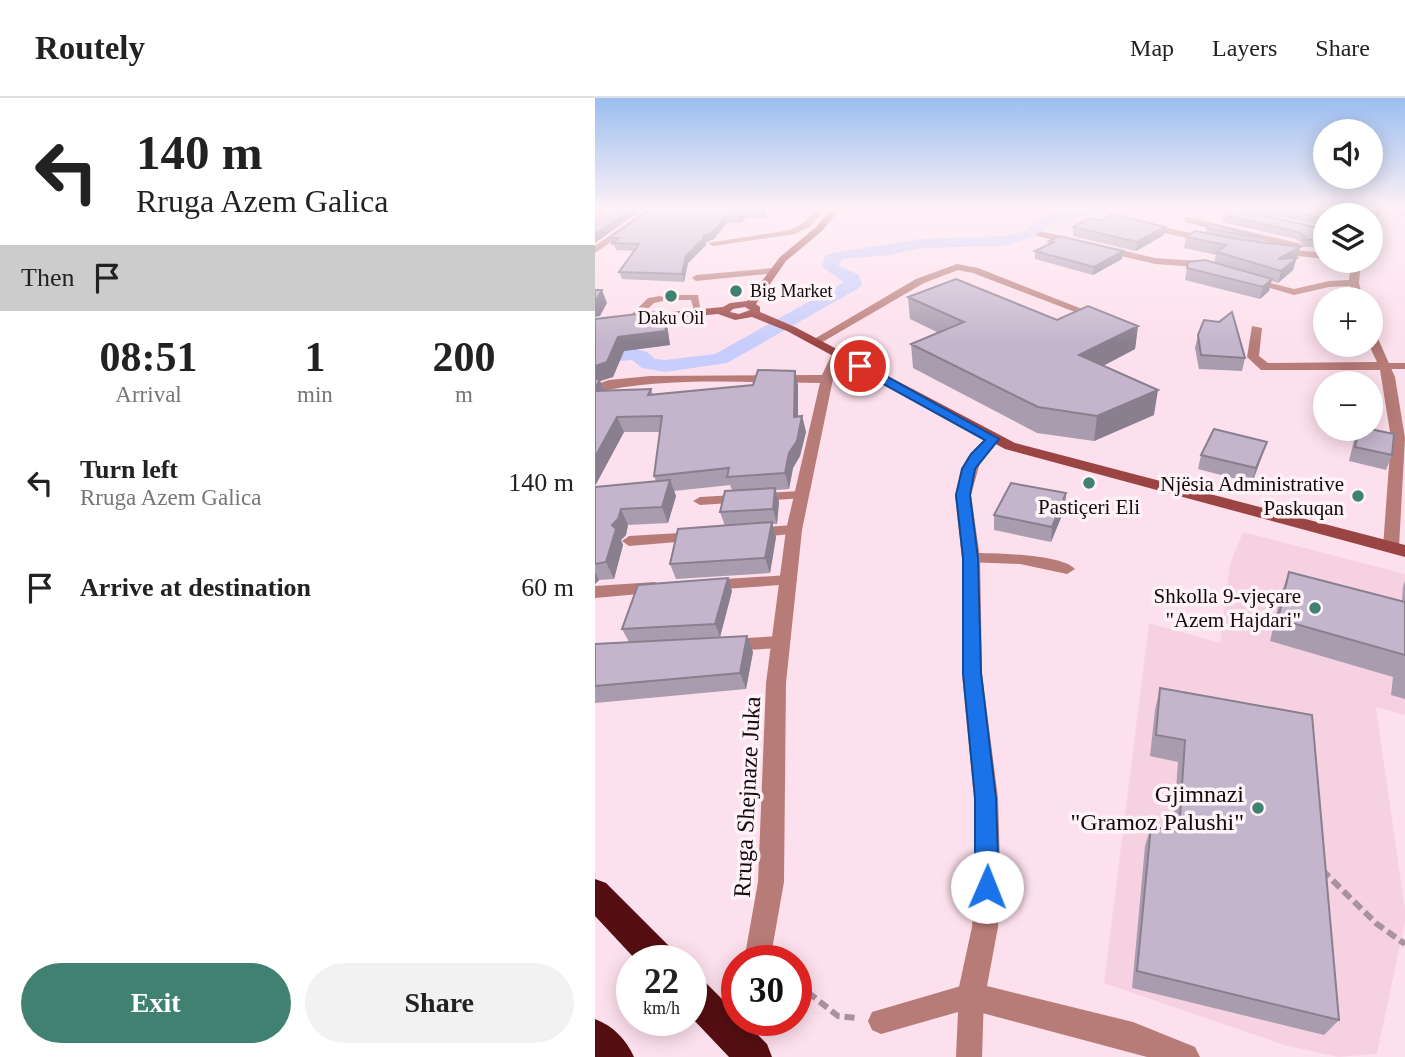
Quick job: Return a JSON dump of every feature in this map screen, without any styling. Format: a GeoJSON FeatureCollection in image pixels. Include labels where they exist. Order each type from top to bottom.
{"type":"FeatureCollection","features":[{"type":"Feature","properties":{"kind":"highway"},"geometry":{"type":"LineString","coordinates":[[595,894],[644,945]]}},
{"type":"Feature","properties":{"kind":"highway"},"geometry":{"type":"LineString","coordinates":[[707,1009],[754,1057]]}},
{"type":"Feature","properties":{"kind":"highway"},"geometry":{"type":"LineString","coordinates":[[595,1036],[616,1057]]}},
{"type":"Feature","properties":{"kind":"main road"},"geometry":{"type":"LineString","coordinates":[[751,309],[789,253]]}},
{"type":"Feature","properties":{"kind":"main road"},"geometry":{"type":"LineString","coordinates":[[595,322],[724,310],[735,305],[751,309],[993,439],[1398,549]]}},
{"type":"Feature","properties":{"kind":"street"},"geometry":{"type":"LineString","coordinates":[[1120,253],[1155,261],[1198,264],[1221,272]]}},
{"type":"Feature","properties":{"kind":"street"},"geometry":{"type":"LineString","coordinates":[[815,342],[901,291],[957,267],[975,270],[1100,318]]}},
{"type":"Feature","properties":{"kind":"street"},"geometry":{"type":"LineString","coordinates":[[1355,273],[1355,287]]}},
{"type":"Feature","properties":{"kind":"street"},"geometry":{"type":"LineString","coordinates":[[1232,275],[1294,292],[1329,284],[1354,283]]}},
{"type":"Feature","properties":{"kind":"street"},"geometry":{"type":"LineString","coordinates":[[1256,328],[1253,357],[1265,367],[1384,366]]}},
{"type":"Feature","properties":{"kind":"street","name":"Rruga Shejnaze Juka"},"geometry":{"type":"LineString","coordinates":[[761,945],[771,882],[775,720],[794,530],[827,379],[838,354]]}},
{"type":"Feature","properties":{"kind":"street"},"geometry":{"type":"LineString","coordinates":[[1380,357],[1395,404],[1402,438],[1398,549]]}},
{"type":"Feature","properties":{"kind":"street"},"geometry":{"type":"LineString","coordinates":[[595,389],[609,384],[650,380],[827,379]]}},
{"type":"Feature","properties":{"kind":"street"},"geometry":{"type":"LineString","coordinates":[[993,439],[975,457],[963,495],[971,558],[972,673],[986,798],[988,867],[985,927],[971,996],[1133,1037],[1185,1057]]}},
{"type":"Feature","properties":{"kind":"lane"},"geometry":{"type":"LineString","coordinates":[[696,278],[774,271]]}},
{"type":"Feature","properties":{"kind":"lane"},"geometry":{"type":"LineString","coordinates":[[680,298],[695,297],[698,311]]}},
{"type":"Feature","properties":{"kind":"lane"},"geometry":{"type":"LineString","coordinates":[[634,317],[650,300],[660,299]]}},
{"type":"Feature","properties":{"kind":"lane"},"geometry":{"type":"LineString","coordinates":[[1384,366],[1405,366]]}},
{"type":"Feature","properties":{"kind":"lane"},"geometry":{"type":"LineString","coordinates":[[700,501],[800,495]]}},
{"type":"Feature","properties":{"kind":"lane"},"geometry":{"type":"LineString","coordinates":[[739,534],[794,530]]}},
{"type":"Feature","properties":{"kind":"lane"},"geometry":{"type":"LineString","coordinates":[[629,541],[711,536]]}},
{"type":"Feature","properties":{"kind":"lane"},"geometry":{"type":"LineString","coordinates":[[971,558],[1020,559],[1067,569]]}},
{"type":"Feature","properties":{"kind":"lane"},"geometry":{"type":"LineString","coordinates":[[595,592],[789,580]]}},
{"type":"Feature","properties":{"kind":"lane"},"geometry":{"type":"LineString","coordinates":[[714,646],[781,642]]}},
{"type":"Feature","properties":{"kind":"lane"},"geometry":{"type":"LineString","coordinates":[[881,1021],[971,996],[968,1057]]}},
{"type":"Feature","properties":{"kind":"path"},"geometry":{"type":"LineString","coordinates":[[1311,860],[1377,924],[1405,944]]}},
{"type":"Feature","properties":{"kind":"path"},"geometry":{"type":"LineString","coordinates":[[812,996],[838,1016],[881,1021]]}},
{"type":"Feature","properties":{"kind":"shaded area","name":"Gjimnazi \"Gramoz Palushi\""},"geometry":{"type":"Polygon","coordinates":[[[1243,532],[1405,574],[1405,715],[1376,707],[1405,909],[1405,922],[1377,1054],[1338,1057],[1284,1045],[1104,983],[1149,623],[1220,643],[1230,564],[1243,532]]]}},
{"type":"Feature","properties":{"kind":"building"},"geometry":{"type":"Polygon","coordinates":[[[633,253],[689,253],[682,274],[619,272],[633,253]]]}},
{"type":"Feature","properties":{"kind":"building"},"geometry":{"type":"Polygon","coordinates":[[[1041,253],[1120,253],[1094,267],[1041,253]]]}},
{"type":"Feature","properties":{"kind":"building"},"geometry":{"type":"Polygon","coordinates":[[[1220,253],[1289,253],[1278,259],[1297,258],[1281,271],[1220,253]]]}},
{"type":"Feature","properties":{"kind":"building"},"geometry":{"type":"Polygon","coordinates":[[[1205,260],[1272,279],[1263,287],[1187,268],[1188,262],[1205,260]]]}},
{"type":"Feature","properties":{"kind":"building"},"geometry":{"type":"Polygon","coordinates":[[[956,279],[1057,320],[1088,306],[1138,326],[1079,355],[1158,390],[1097,416],[1038,407],[911,344],[964,322],[908,297],[956,279]]]}},
{"type":"Feature","properties":{"kind":"building"},"geometry":{"type":"Polygon","coordinates":[[[595,290],[602,290],[595,302],[595,290]]]}},
{"type":"Feature","properties":{"kind":"building"},"geometry":{"type":"Polygon","coordinates":[[[663,311],[666,331],[618,337],[607,362],[595,366],[595,319],[663,311]]]}},
{"type":"Feature","properties":{"kind":"building"},"geometry":{"type":"Polygon","coordinates":[[[1232,312],[1245,358],[1201,355],[1198,335],[1204,320],[1219,322],[1232,312]]]}},
{"type":"Feature","properties":{"kind":"building"},"geometry":{"type":"Polygon","coordinates":[[[758,370],[795,371],[794,417],[802,416],[797,441],[789,453],[785,473],[727,477],[729,468],[654,476],[662,416],[617,417],[595,457],[595,391],[651,389],[648,395],[753,385],[758,370]]]}},
{"type":"Feature","properties":{"kind":"building"},"geometry":{"type":"Polygon","coordinates":[[[1214,429],[1267,442],[1256,468],[1201,455],[1214,429]]]}},
{"type":"Feature","properties":{"kind":"building"},"geometry":{"type":"Polygon","coordinates":[[[1383,432],[1394,434],[1392,455],[1355,447],[1356,441],[1383,441],[1383,432]]]}},
{"type":"Feature","properties":{"kind":"building"},"geometry":{"type":"Polygon","coordinates":[[[670,480],[662,507],[621,509],[618,519],[612,525],[616,529],[606,562],[595,564],[595,487],[670,480]]]}},
{"type":"Feature","properties":{"kind":"building"},"geometry":{"type":"Polygon","coordinates":[[[1011,483],[1066,493],[1052,527],[994,515],[1011,483]]]}},
{"type":"Feature","properties":{"kind":"building"},"geometry":{"type":"Polygon","coordinates":[[[775,488],[773,509],[720,512],[725,491],[775,488]]]}},
{"type":"Feature","properties":{"kind":"building"},"geometry":{"type":"Polygon","coordinates":[[[772,522],[765,558],[670,564],[678,529],[772,522]]]}},
{"type":"Feature","properties":{"kind":"building"},"geometry":{"type":"Polygon","coordinates":[[[1289,572],[1405,602],[1405,655],[1278,619],[1289,572]]]}},
{"type":"Feature","properties":{"kind":"building"},"geometry":{"type":"Polygon","coordinates":[[[728,578],[715,624],[622,629],[638,585],[728,578]]]}},
{"type":"Feature","properties":{"kind":"building"},"geometry":{"type":"Polygon","coordinates":[[[747,636],[740,673],[595,686],[595,644],[747,636]]]}},
{"type":"Feature","properties":{"kind":"building"},"geometry":{"type":"Polygon","coordinates":[[[1160,688],[1312,715],[1339,1020],[1137,971],[1151,826],[1179,832],[1185,740],[1156,735],[1160,688]]]}},
{"type":"Feature","properties":{"kind":"waterway"},"geometry":{"type":"LineString","coordinates":[[595,357],[633,354],[649,364],[665,366],[720,359],[853,284],[853,279],[830,267],[831,259],[852,253]]}},
{"type":"Feature","properties":{"kind":"place","name":"Big Market"},"geometry":{"type":"Point","coordinates":[736,291]}},
{"type":"Feature","properties":{"kind":"place","name":"Daku Oil"},"geometry":{"type":"Point","coordinates":[671,296]}},
{"type":"Feature","properties":{"kind":"place","name":"Pastiçeri Eli"},"geometry":{"type":"Point","coordinates":[1089,483]}},
{"type":"Feature","properties":{"kind":"place","name":"Njësia Administrative Paskuqan"},"geometry":{"type":"Point","coordinates":[1358,496]}},
{"type":"Feature","properties":{"kind":"place","name":"Shkolla 9-vjeçare \"Azem Hajdari\""},"geometry":{"type":"Point","coordinates":[1315,608]}},
{"type":"Feature","properties":{"kind":"place","name":"Gjimnazi \"Gramoz Palushi\""},"geometry":{"type":"Point","coordinates":[1258,808]}},
{"type":"Feature","properties":{"kind":"route"},"geometry":{"type":"LineString","coordinates":[[860,366],[993,439],[975,457],[969,469],[963,495],[971,558],[972,673],[986,798],[987,887]]}}]}
